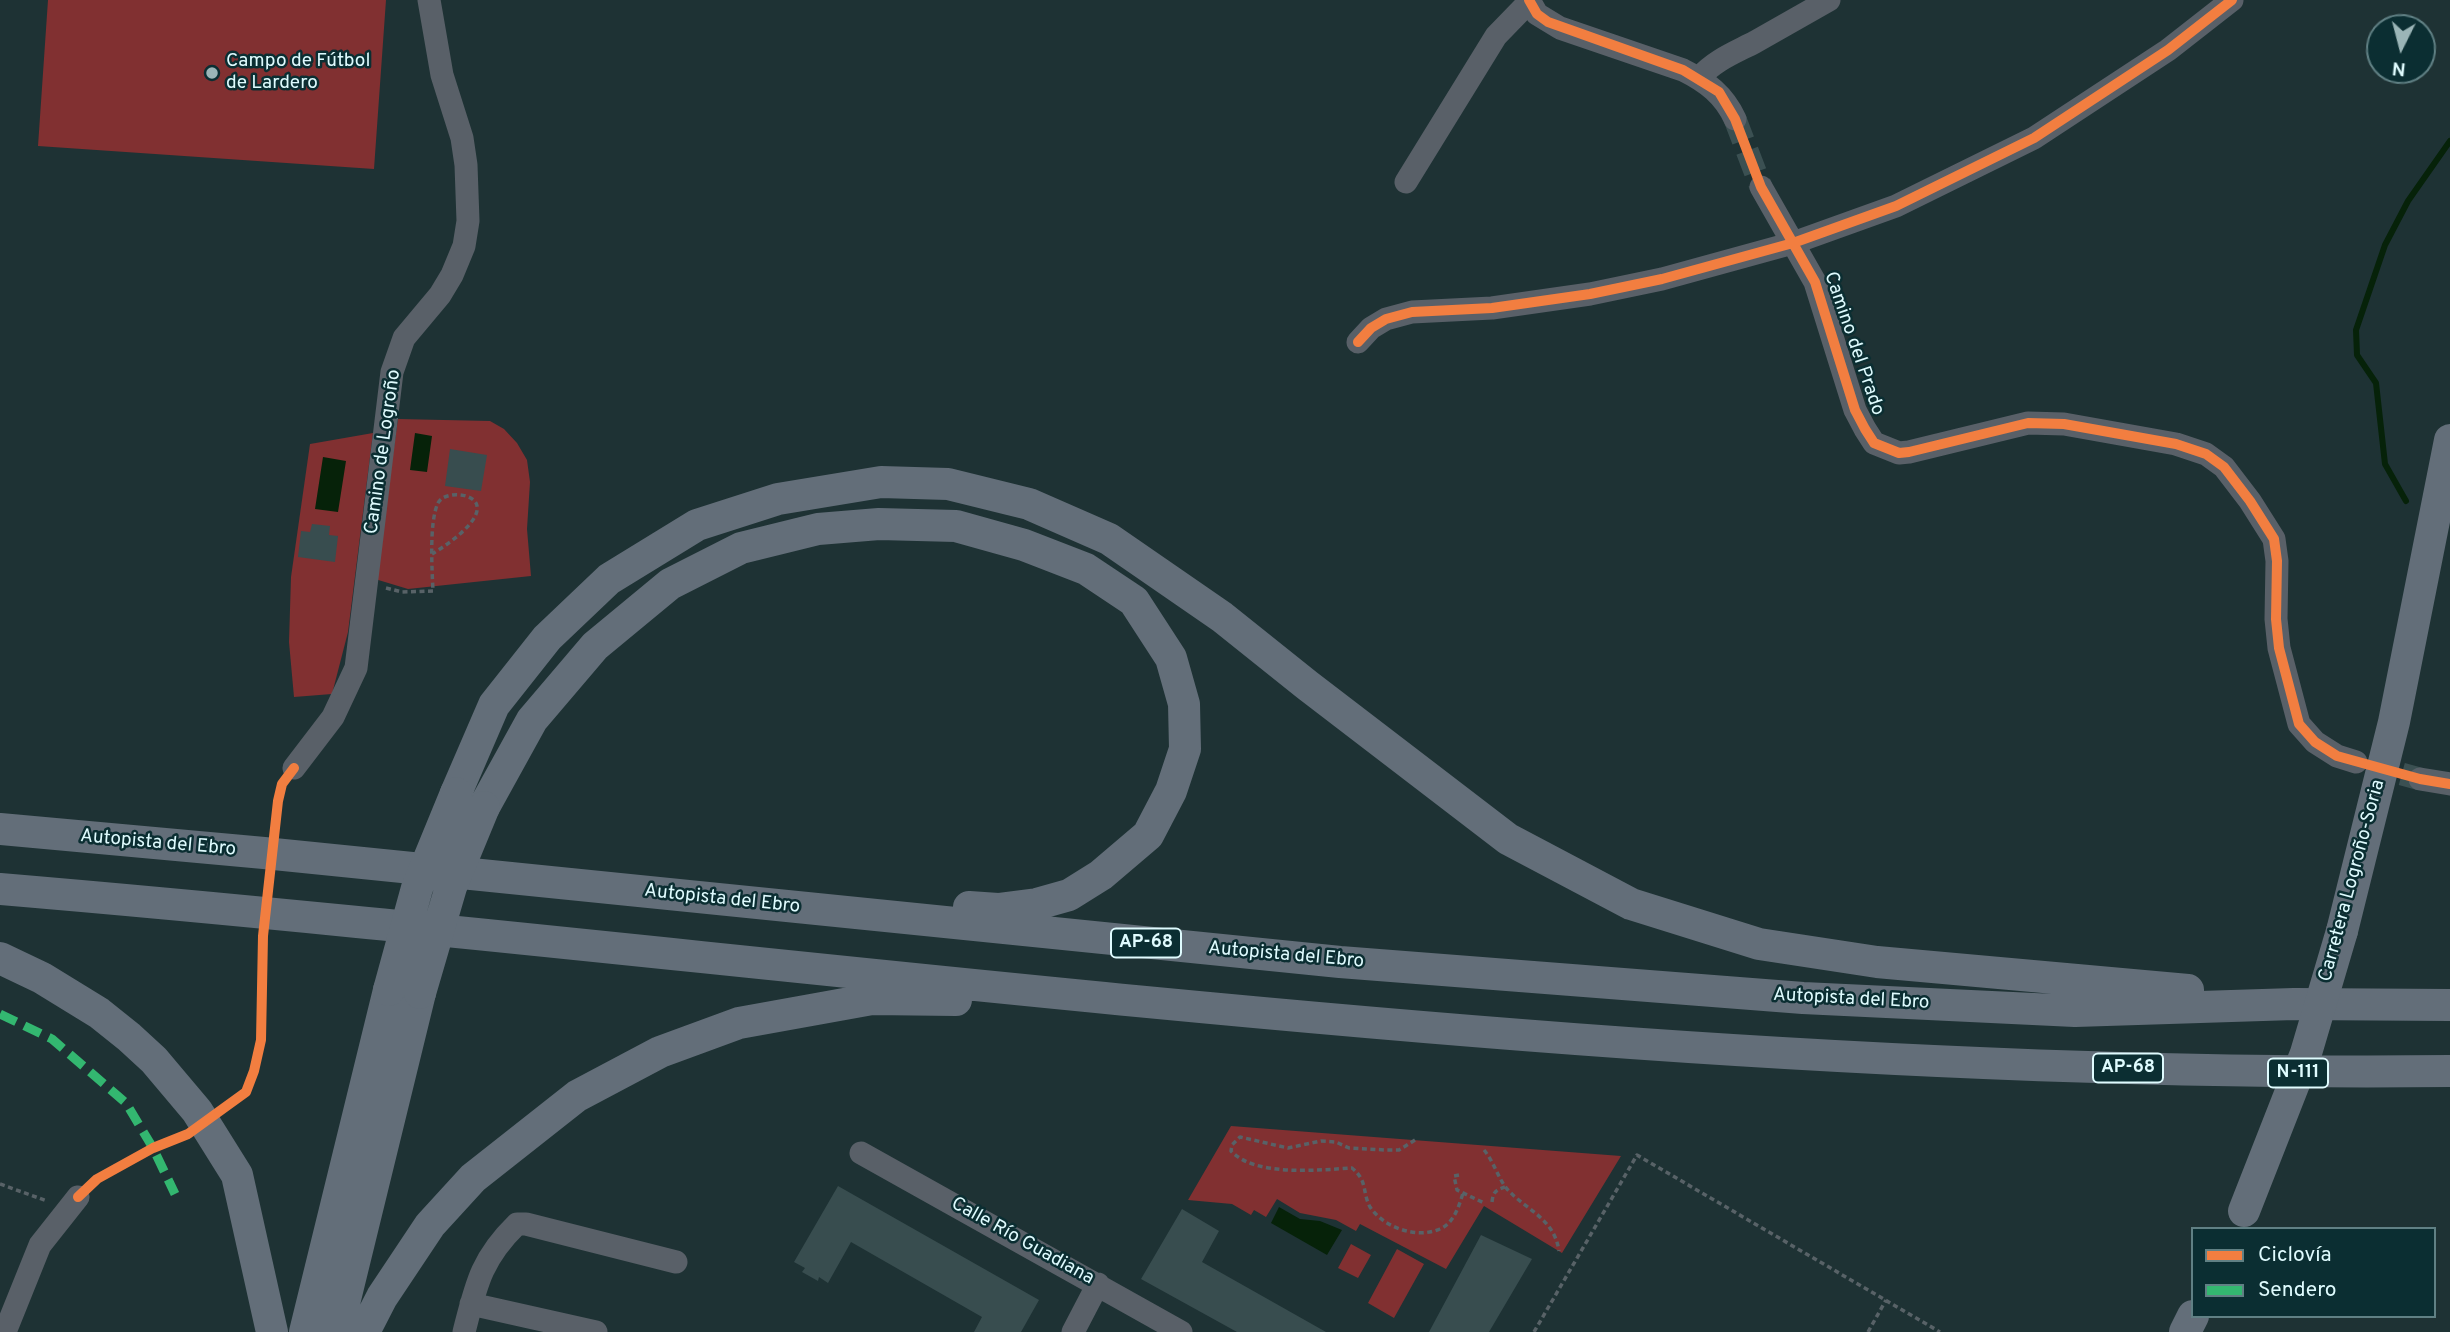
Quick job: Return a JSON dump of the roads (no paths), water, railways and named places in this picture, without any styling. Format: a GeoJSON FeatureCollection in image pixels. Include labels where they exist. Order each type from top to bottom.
{"type":"FeatureCollection","features":[{"type":"Feature","properties":{"kind":"highway","name":"Carretera Logroño-Soria"},"geometry":{"type":"LineString","coordinates":[[2239,1220],[2306,1053],[2342,931],[2394,722],[2450,440]]}},
{"type":"Feature","properties":{"kind":"highway"},"geometry":{"type":"LineString","coordinates":[[305,1332],[389,990],[417,888],[495,705],[547,638],[609,579],[697,525],[778,499],[881,482],[948,484],[1029,504],[1109,539],[1222,617],[1508,838],[1631,904],[1759,944],[1877,962],[2223,993],[2294,1004]]}},
{"type":"Feature","properties":{"kind":"highway"},"geometry":{"type":"LineString","coordinates":[[264,853],[512,860],[957,906],[998,909],[1037,904],[1069,895],[1101,875],[1147,835],[1171,792],[1185,749],[1184,704],[1171,658],[1134,601],[1086,569],[1024,545],[956,526],[879,524],[818,529],[741,548],[670,584],[595,646],[532,720],[484,807],[451,887],[420,993],[337,1332]]}},
{"type":"Feature","properties":{"kind":"highway"},"geometry":{"type":"LineString","coordinates":[[2394,722],[2414,684],[2425,649],[2450,535]]}},
{"type":"Feature","properties":{"kind":"highway","name":"Autopista del Ebro"},"geometry":{"type":"LineString","coordinates":[[0,830],[264,853],[1326,960],[1710,992],[1915,1005],[2075,1011],[2294,1004],[2450,1005]]}},
{"type":"Feature","properties":{"kind":"highway","name":"AP-68"},"geometry":{"type":"LineString","coordinates":[[0,889],[310,916],[1275,1014],[1537,1037],[1807,1056],[2116,1068],[2450,1071]]}},
{"type":"Feature","properties":{"kind":"highway"},"geometry":{"type":"LineString","coordinates":[[0,958],[43,978],[99,1013],[130,1037],[154,1060],[197,1111],[237,1175],[272,1332]]}},
{"type":"Feature","properties":{"kind":"highway"},"geometry":{"type":"LineString","coordinates":[[364,1332],[382,1297],[430,1225],[472,1178],[577,1096],[660,1052],[739,1023],[873,999],[954,1000],[1575,1057],[1652,1061],[1807,1056]]}},
{"type":"Feature","properties":{"kind":"street","name":"Camino de Logroño"},"geometry":{"type":"LineString","coordinates":[[294,768],[333,717],[356,668],[392,372],[404,338],[440,295],[464,246],[468,221],[468,191],[462,138],[442,75],[429,0]]}},
{"type":"Feature","properties":{"kind":"street"},"geometry":{"type":"LineString","coordinates":[[1699,78],[1710,65],[1728,54],[1748,46],[1829,0]]}},
{"type":"Feature","properties":{"kind":"street"},"geometry":{"type":"LineString","coordinates":[[1358,342],[1371,328],[1386,319],[1412,313],[1492,308],[1590,295],[1745,258],[1896,206],[2034,138],[2168,50],[2231,0]]}},
{"type":"Feature","properties":{"kind":"street"},"geometry":{"type":"LineString","coordinates":[[1406,182],[1496,36],[1529,1],[1537,14],[1560,28],[1683,70],[1699,78],[1718,92],[1729,105],[1735,119]]}},
{"type":"Feature","properties":{"kind":"street","name":"Camino del Prado"},"geometry":{"type":"LineString","coordinates":[[1760,187],[1815,282],[1855,410],[1874,443],[1899,453],[2028,423],[2064,424],[2176,444],[2206,454],[2224,467],[2274,539],[2279,648],[2299,724],[2315,742],[2337,756],[2356,762]]}},
{"type":"Feature","properties":{"kind":"street"},"geometry":{"type":"LineString","coordinates":[[2420,779],[2450,784]]}},
{"type":"Feature","properties":{"kind":"street","name":"Calle Río Guadiana"},"geometry":{"type":"LineString","coordinates":[[861,1153],[1181,1332]]}},
{"type":"Feature","properties":{"kind":"street"},"geometry":{"type":"LineString","coordinates":[[5,1320],[40,1245],[73,1203]]}},
{"type":"Feature","properties":{"kind":"street"},"geometry":{"type":"LineString","coordinates":[[464,1332],[477,1281],[498,1243],[517,1224],[677,1262]]}},
{"type":"Feature","properties":{"kind":"street"},"geometry":{"type":"LineString","coordinates":[[1073,1332],[1098,1284]]}},
{"type":"Feature","properties":{"kind":"street"},"geometry":{"type":"LineString","coordinates":[[471,1304],[596,1332]]}},
{"type":"Feature","properties":{"kind":"waterway"},"geometry":{"type":"LineString","coordinates":[[2406,501],[2385,464],[2376,383],[2357,355],[2356,330],[2385,245],[2408,201],[2450,141]]}},
{"type":"Feature","properties":{"kind":"tunnel"},"geometry":{"type":"LineString","coordinates":[[1735,119],[1761,187]]}},
{"type":"Feature","properties":{"kind":"tunnel"},"geometry":{"type":"LineString","coordinates":[[2369,765],[2420,779]]}},
{"type":"Feature","properties":{"kind":"place","name":"Campo de Fútbol de Lardero"},"geometry":{"type":"Point","coordinates":[212,73]}}]}
